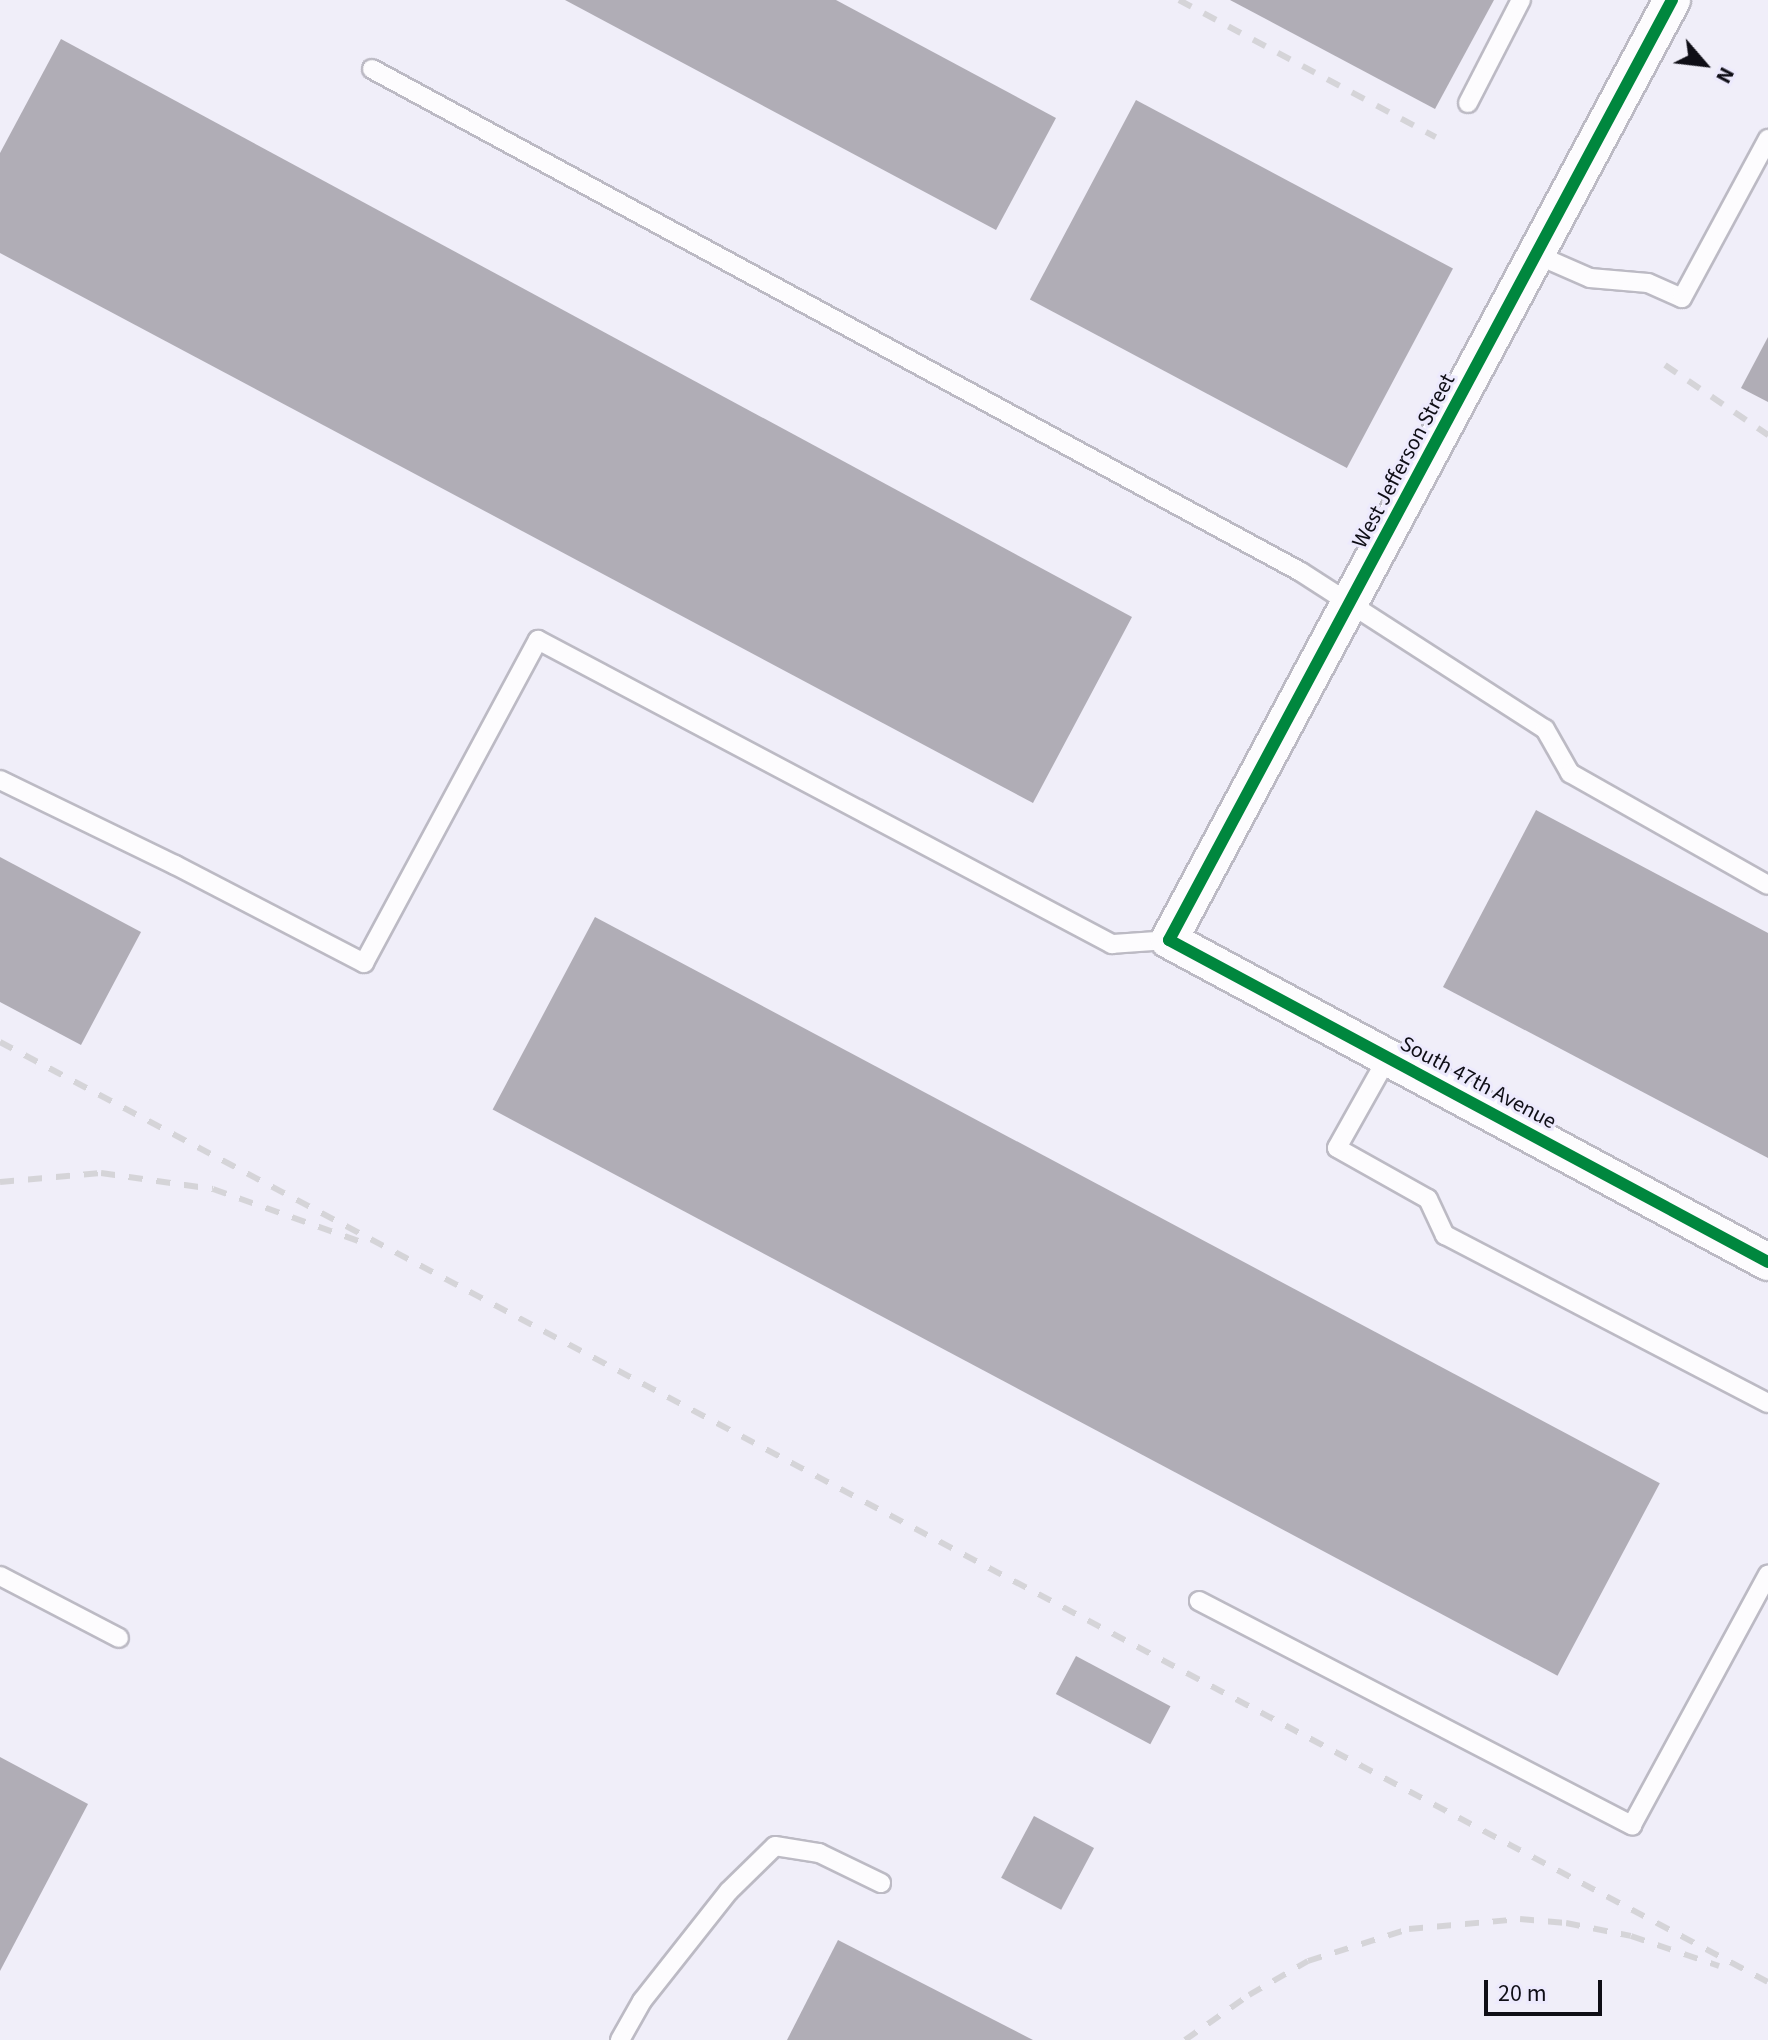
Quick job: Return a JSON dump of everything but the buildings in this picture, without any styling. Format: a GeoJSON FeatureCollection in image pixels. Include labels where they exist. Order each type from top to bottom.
{"type":"FeatureCollection","features":[{"type":"Feature","properties":{"kind":"street","name":"West Jefferson Street"},"geometry":{"type":"LineString","coordinates":[[1169,940],[1352,604],[1672,0]]}},
{"type":"Feature","properties":{"kind":"street","name":"South 47th Avenue"},"geometry":{"type":"LineString","coordinates":[[1169,940],[1768,1262]]}},
{"type":"Feature","properties":{"kind":"lane"},"geometry":{"type":"LineString","coordinates":[[1468,103],[1521,0]]}},
{"type":"Feature","properties":{"kind":"lane"},"geometry":{"type":"LineString","coordinates":[[372,69],[1301,572],[1545,729],[1570,773],[1768,885]]}},
{"type":"Feature","properties":{"kind":"lane"},"geometry":{"type":"LineString","coordinates":[[1535,254],[1590,278],[1648,283],[1682,298],[1768,139]]}},
{"type":"Feature","properties":{"kind":"lane"},"geometry":{"type":"LineString","coordinates":[[0,780],[175,865],[364,963],[538,640],[1112,944],[1169,940]]}},
{"type":"Feature","properties":{"kind":"lane"},"geometry":{"type":"LineString","coordinates":[[1388,1057],[1337,1148],[1428,1199],[1445,1235],[1768,1403]]}},
{"type":"Feature","properties":{"kind":"lane"},"geometry":{"type":"LineString","coordinates":[[1199,1601],[1632,1825],[1768,1575]]}},
{"type":"Feature","properties":{"kind":"lane"},"geometry":{"type":"LineString","coordinates":[[0,1576],[119,1638]]}},
{"type":"Feature","properties":{"kind":"lane"},"geometry":{"type":"LineString","coordinates":[[620,2040],[642,2001],[729,1891],[775,1846],[819,1853],[881,1883]]}},
{"type":"Feature","properties":{"kind":"railway"},"geometry":{"type":"LineString","coordinates":[[1179,0],[1436,137]]}},
{"type":"Feature","properties":{"kind":"railway"},"geometry":{"type":"LineString","coordinates":[[1665,365],[1768,435]]}},
{"type":"Feature","properties":{"kind":"railway"},"geometry":{"type":"LineString","coordinates":[[0,1042],[1768,1982]]}},
{"type":"Feature","properties":{"kind":"railway"},"geometry":{"type":"LineString","coordinates":[[0,1182],[101,1173],[213,1189],[361,1242]]}},
{"type":"Feature","properties":{"kind":"railway"},"geometry":{"type":"LineString","coordinates":[[1185,2040],[1249,1995],[1308,1961],[1409,1929],[1520,1919],[1566,1923],[1631,1936],[1719,1966]]}},
{"type":"Feature","properties":{"kind":"cycle path"},"geometry":{"type":"LineString","coordinates":[[1672,0],[1169,940],[1768,1262]]}}]}
